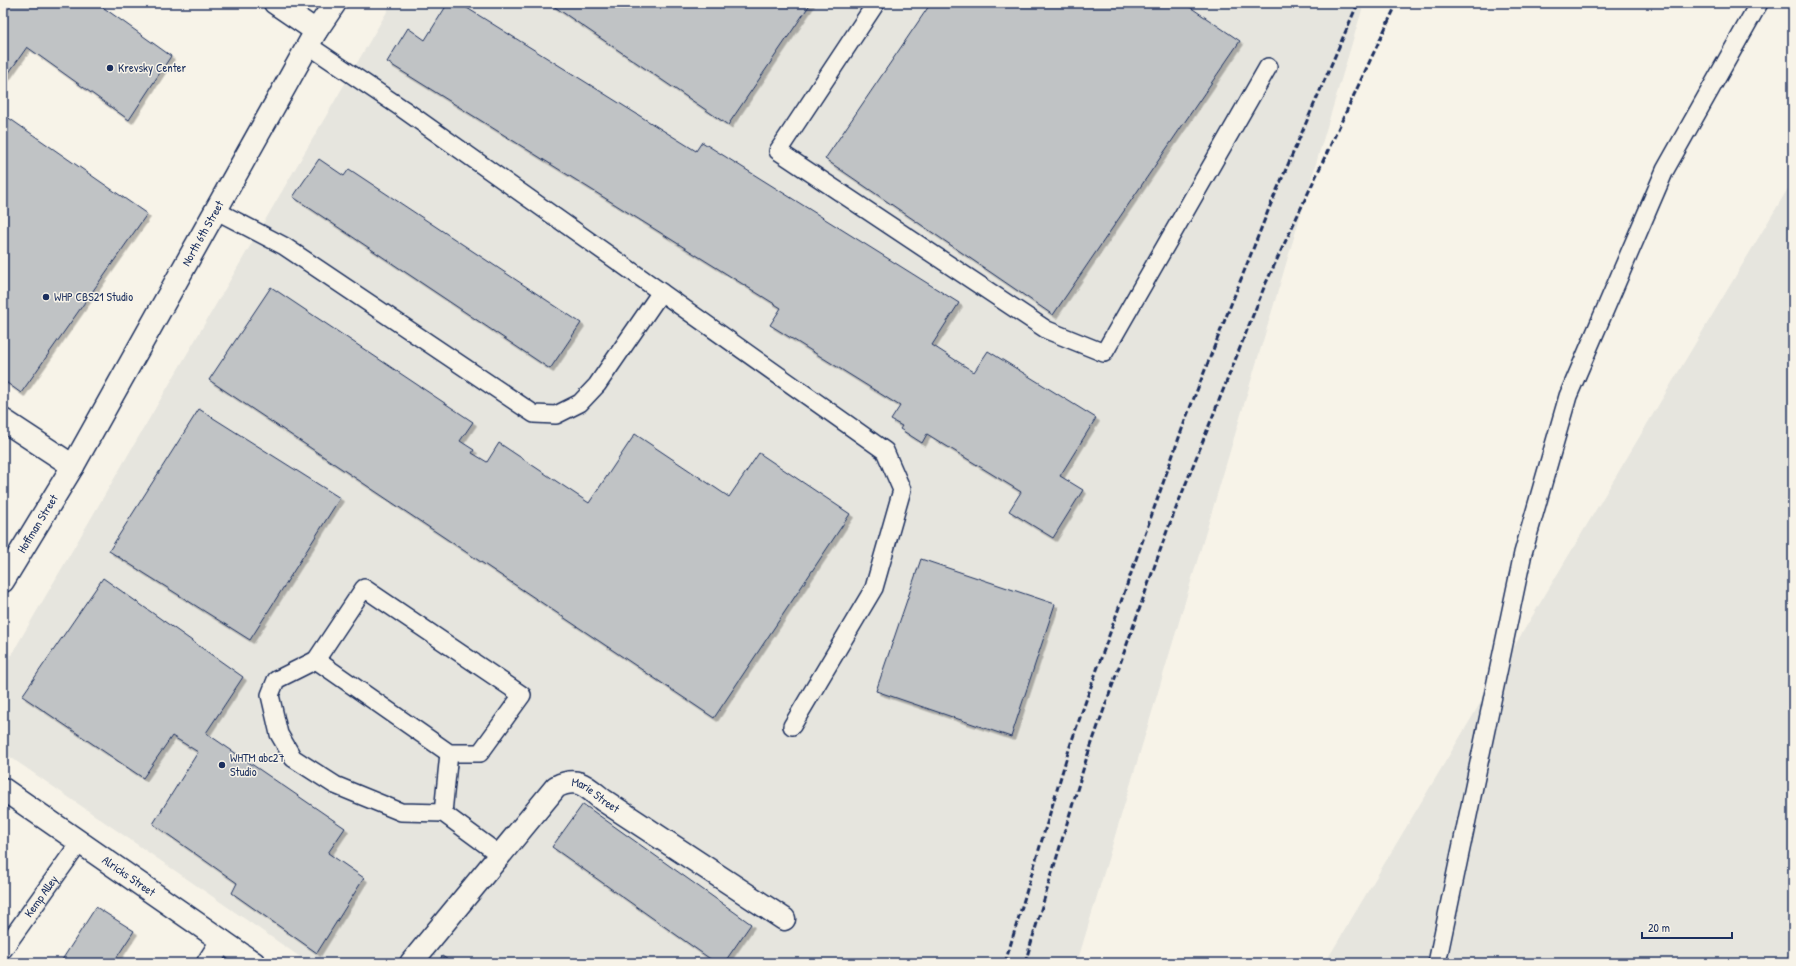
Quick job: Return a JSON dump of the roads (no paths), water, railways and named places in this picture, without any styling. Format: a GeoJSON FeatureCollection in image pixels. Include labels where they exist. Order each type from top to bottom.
{"type":"FeatureCollection","features":[{"type":"Feature","properties":{"kind":"street"},"geometry":{"type":"LineString","coordinates":[[275,3],[312,38]]}},
{"type":"Feature","properties":{"kind":"street","name":"North 6th Street"},"geometry":{"type":"LineString","coordinates":[[73,466],[312,38],[335,3]]}},
{"type":"Feature","properties":{"kind":"street"},"geometry":{"type":"LineString","coordinates":[[3,420],[73,466]]}},
{"type":"Feature","properties":{"kind":"street","name":"Hoffman Street"},"geometry":{"type":"LineString","coordinates":[[3,582],[73,466]]}},
{"type":"Feature","properties":{"kind":"street","name":"Marie Street"},"geometry":{"type":"LineString","coordinates":[[411,963],[556,787],[567,782],[582,783],[603,800],[784,919]]}},
{"type":"Feature","properties":{"kind":"street","name":"Alricks Street"},"geometry":{"type":"LineString","coordinates":[[3,789],[254,963]]}},
{"type":"Feature","properties":{"kind":"street"},"geometry":{"type":"LineString","coordinates":[[208,963],[222,941]]}},
{"type":"Feature","properties":{"kind":"lane"},"geometry":{"type":"LineString","coordinates":[[876,3],[778,151],[1047,330],[1104,353],[1268,67]]}},
{"type":"Feature","properties":{"kind":"lane"},"geometry":{"type":"LineString","coordinates":[[1437,963],[1523,553],[1568,396],[1665,170],[1759,3]]}},
{"type":"Feature","properties":{"kind":"lane"},"geometry":{"type":"LineString","coordinates":[[312,38],[371,87],[885,451],[902,490],[874,588],[792,726]]}},
{"type":"Feature","properties":{"kind":"lane"},"geometry":{"type":"LineString","coordinates":[[215,210],[284,246],[534,414],[556,415],[580,403],[597,385],[661,292]]}},
{"type":"Feature","properties":{"kind":"lane"},"geometry":{"type":"LineString","coordinates":[[316,660],[449,753],[480,754],[522,695],[364,588],[316,660],[276,680],[270,695],[279,734],[293,758],[335,785],[401,812],[443,813],[500,855]]}},
{"type":"Feature","properties":{"kind":"lane"},"geometry":{"type":"LineString","coordinates":[[443,813],[449,753]]}},
{"type":"Feature","properties":{"kind":"lane","name":"Kemp Alley"},"geometry":{"type":"LineString","coordinates":[[3,950],[80,842]]}},
{"type":"Feature","properties":{"kind":"railway"},"geometry":{"type":"LineString","coordinates":[[1005,963],[1071,743],[1186,418],[1270,206],[1358,3]]}},
{"type":"Feature","properties":{"kind":"railway"},"geometry":{"type":"LineString","coordinates":[[1025,963],[1086,760],[1167,531],[1265,285],[1397,3]]}},
{"type":"Feature","properties":{"kind":"place","name":"Krevsky Center"},"geometry":{"type":"Point","coordinates":[110,68]}},
{"type":"Feature","properties":{"kind":"place","name":"WHP CBS21 Studio"},"geometry":{"type":"Point","coordinates":[46,297]}},
{"type":"Feature","properties":{"kind":"place","name":"WHTM abc27 Studio"},"geometry":{"type":"Point","coordinates":[222,765]}}]}
